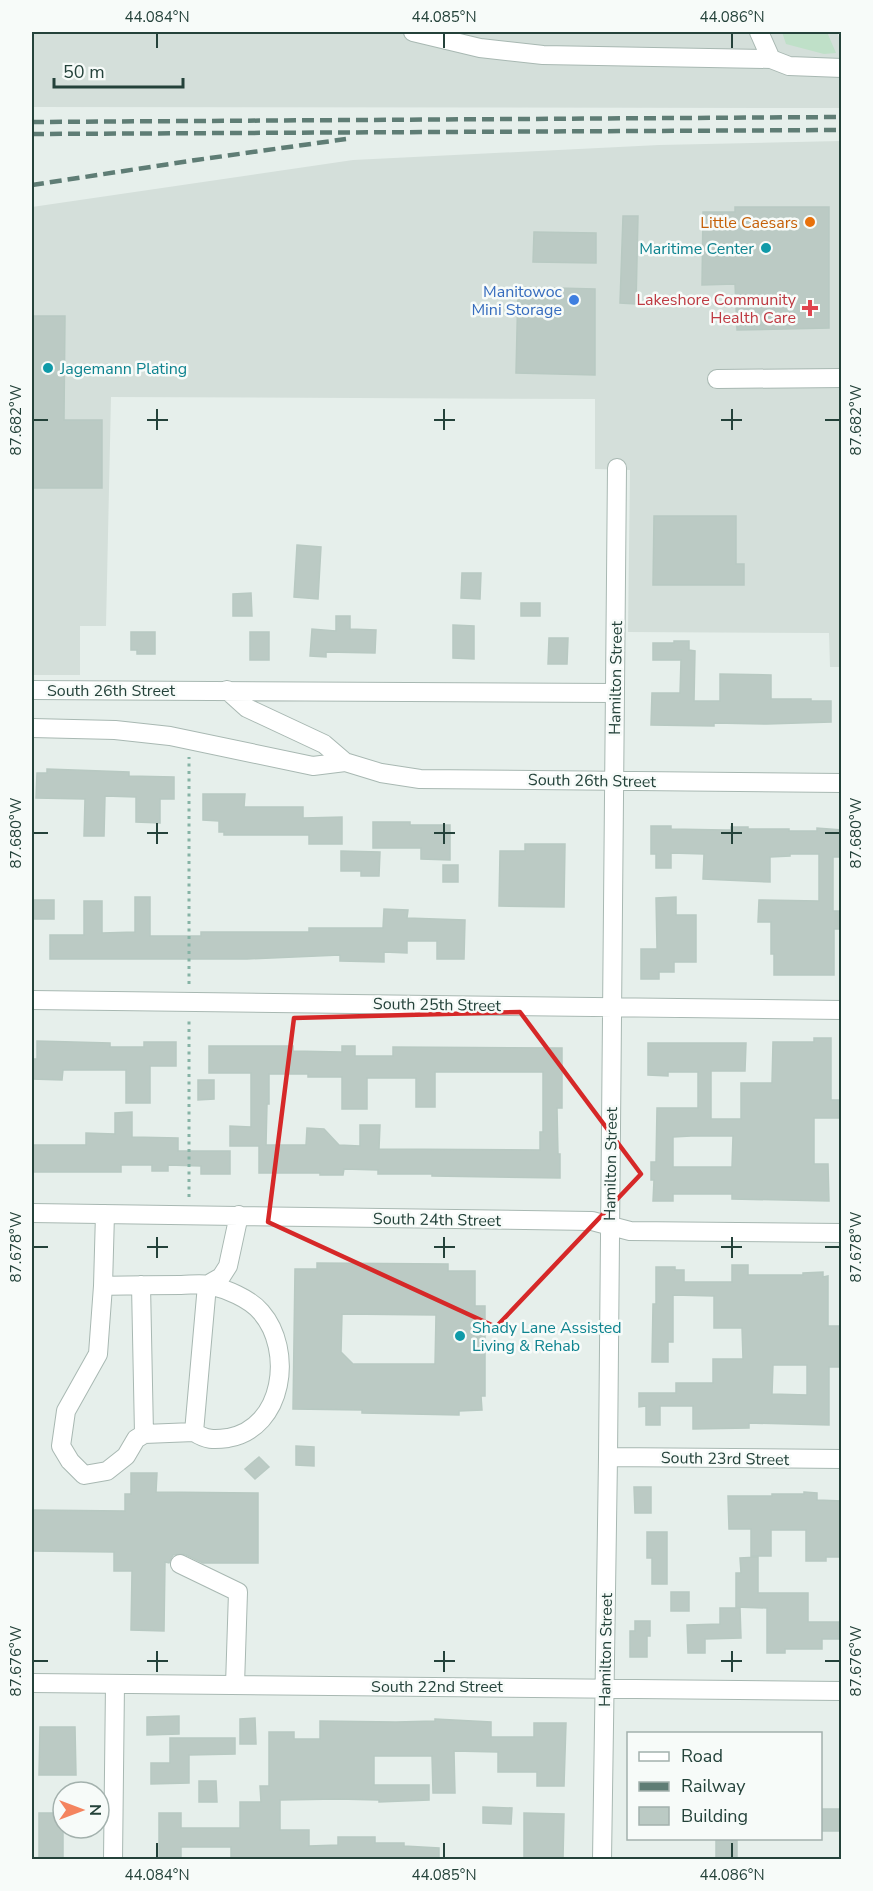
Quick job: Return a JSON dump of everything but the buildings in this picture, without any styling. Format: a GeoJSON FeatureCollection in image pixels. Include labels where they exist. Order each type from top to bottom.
{"type":"FeatureCollection","features":[{"type":"Feature","properties":{"kind":"street"},"geometry":{"type":"LineString","coordinates":[[413,32],[480,48],[543,55],[771,59],[789,66],[842,68]]}},
{"type":"Feature","properties":{"kind":"street"},"geometry":{"type":"LineString","coordinates":[[759,32],[771,59]]}},
{"type":"Feature","properties":{"kind":"street"},"geometry":{"type":"LineString","coordinates":[[717,379],[842,378]]}},
{"type":"Feature","properties":{"kind":"street","name":"Hamilton Street"},"geometry":{"type":"LineString","coordinates":[[602,1860],[617,468]]}},
{"type":"Feature","properties":{"kind":"street","name":"South 26th Street"},"geometry":{"type":"LineString","coordinates":[[32,690],[615,693]]}},
{"type":"Feature","properties":{"kind":"street","name":"South 26th Street"},"geometry":{"type":"LineString","coordinates":[[227,690],[247,708],[324,744],[345,762],[381,773],[420,779],[842,783]]}},
{"type":"Feature","properties":{"kind":"street","name":"South 26th Street"},"geometry":{"type":"LineString","coordinates":[[32,728],[115,730],[189,740],[314,766],[345,762]]}},
{"type":"Feature","properties":{"kind":"street","name":"South 25th Street"},"geometry":{"type":"LineString","coordinates":[[32,1000],[842,1010]]}},
{"type":"Feature","properties":{"kind":"street","name":"South 24th Street"},"geometry":{"type":"LineString","coordinates":[[32,1213],[592,1221],[630,1231],[842,1233]]}},
{"type":"Feature","properties":{"kind":"street"},"geometry":{"type":"LineString","coordinates":[[103,1286],[207,1285],[246,1300],[263,1314],[276,1339],[279,1380],[276,1399],[266,1416],[253,1429],[231,1438],[213,1440],[203,1438],[194,1432],[144,1434],[136,1439],[126,1456],[107,1471],[84,1475],[70,1461],[61,1446],[66,1411],[98,1354],[105,1214]]}},
{"type":"Feature","properties":{"kind":"street"},"geometry":{"type":"LineString","coordinates":[[207,1285],[221,1277],[228,1266],[239,1215]]}},
{"type":"Feature","properties":{"kind":"street"},"geometry":{"type":"LineString","coordinates":[[141,1284],[144,1434]]}},
{"type":"Feature","properties":{"kind":"street"},"geometry":{"type":"LineString","coordinates":[[194,1432],[207,1285]]}},
{"type":"Feature","properties":{"kind":"street","name":"South 23rd Street"},"geometry":{"type":"LineString","coordinates":[[608,1457],[842,1459]]}},
{"type":"Feature","properties":{"kind":"street"},"geometry":{"type":"LineString","coordinates":[[180,1564],[238,1592],[235,1685]]}},
{"type":"Feature","properties":{"kind":"street","name":"South 22nd Street"},"geometry":{"type":"LineString","coordinates":[[32,1683],[842,1690]]}},
{"type":"Feature","properties":{"kind":"street"},"geometry":{"type":"LineString","coordinates":[[113,1860],[115,1684]]}},
{"type":"Feature","properties":{"kind":"path"},"geometry":{"type":"LineString","coordinates":[[189,740],[189,1214]]}},
{"type":"Feature","properties":{"kind":"highlighted area"},"geometry":{"type":"Polygon","coordinates":[[[520,1012],[641,1174],[496,1327],[268,1222],[294,1018],[520,1012]]]}},
{"type":"Feature","properties":{"kind":"shaded area"},"geometry":{"type":"Polygon","coordinates":[[[32,32],[837,32],[841,43],[841,108],[32,107],[32,32]]]}},
{"type":"Feature","properties":{"kind":"shaded area"},"geometry":{"type":"Polygon","coordinates":[[[841,141],[841,667],[830,667],[829,633],[628,632],[630,470],[595,469],[595,399],[111,397],[106,626],[80,626],[80,675],[32,675],[32,207],[353,160],[659,145],[841,141]]]}},
{"type":"Feature","properties":{"kind":"green space"},"geometry":{"type":"Polygon","coordinates":[[[782,32],[827,32],[836,53],[824,54],[786,44],[782,32]]]}},
{"type":"Feature","properties":{"kind":"railway"},"geometry":{"type":"LineString","coordinates":[[32,122],[842,117]]}},
{"type":"Feature","properties":{"kind":"railway"},"geometry":{"type":"LineString","coordinates":[[32,134],[842,130]]}},
{"type":"Feature","properties":{"kind":"railway"},"geometry":{"type":"LineString","coordinates":[[32,185],[346,139]]}},
{"type":"Feature","properties":{"kind":"place","name":"Little Caesars"},"geometry":{"type":"Point","coordinates":[810,222]}},
{"type":"Feature","properties":{"kind":"place","name":"Maritime Center"},"geometry":{"type":"Point","coordinates":[766,248]}},
{"type":"Feature","properties":{"kind":"place","name":"Manitowoc Mini Storage"},"geometry":{"type":"Point","coordinates":[574,300]}},
{"type":"Feature","properties":{"kind":"place","name":"Lakeshore Community Health Care"},"geometry":{"type":"Point","coordinates":[810,308]}},
{"type":"Feature","properties":{"kind":"place","name":"Jagemann Plating"},"geometry":{"type":"Point","coordinates":[48,368]}},
{"type":"Feature","properties":{"kind":"place","name":"Shady Lane Assisted Living & Rehab"},"geometry":{"type":"Point","coordinates":[460,1336]}}]}
